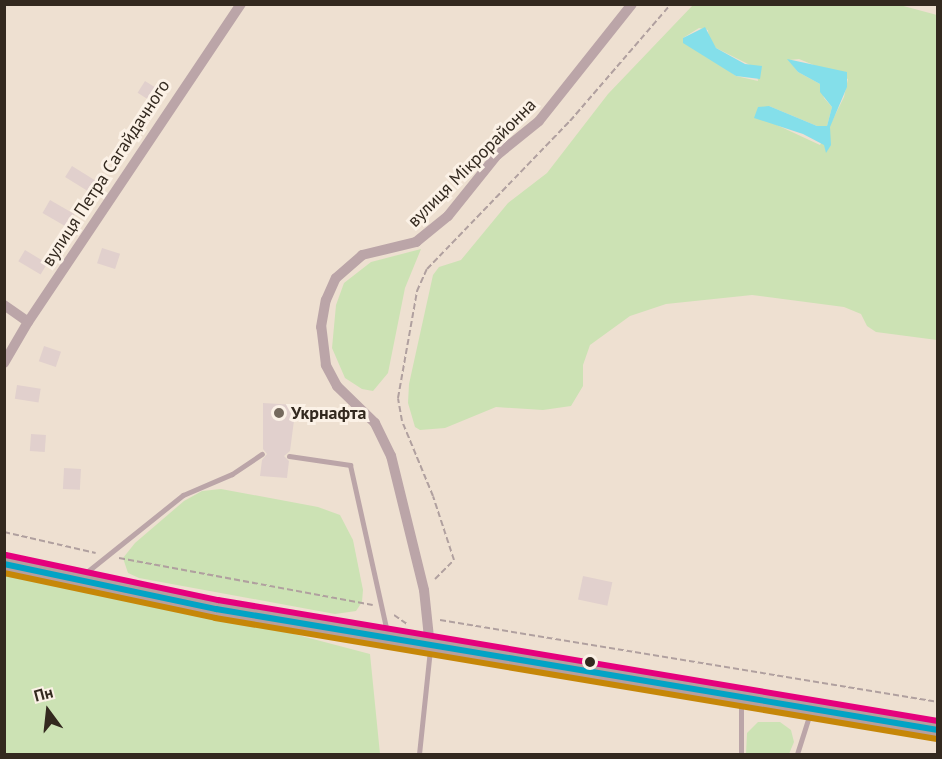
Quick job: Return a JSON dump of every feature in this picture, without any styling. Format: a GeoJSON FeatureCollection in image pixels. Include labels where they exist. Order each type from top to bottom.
{"type":"FeatureCollection","features":[{"type":"Feature","properties":{"kind":"highway"},"geometry":{"type":"LineString","coordinates":[[4,564],[74,582],[388,640],[938,730]]}},
{"type":"Feature","properties":{"kind":"street","name":"вулиця Петра Сагайдачного"},"geometry":{"type":"LineString","coordinates":[[4,363],[28,322],[241,4]]}},
{"type":"Feature","properties":{"kind":"street","name":"вулиця Мікрорайонна"},"geometry":{"type":"LineString","coordinates":[[430,647],[429,619],[424,590],[391,456],[375,423],[337,386],[326,365],[321,327],[326,300],[336,278],[362,255],[416,242],[448,216],[497,155],[539,122],[632,4]]}},
{"type":"Feature","properties":{"kind":"street"},"geometry":{"type":"LineString","coordinates":[[4,305],[28,322]]}},
{"type":"Feature","properties":{"kind":"lane"},"geometry":{"type":"LineString","coordinates":[[74,582],[183,495],[232,474],[262,454]]}},
{"type":"Feature","properties":{"kind":"lane"},"geometry":{"type":"LineString","coordinates":[[289,456],[350,465],[388,640]]}},
{"type":"Feature","properties":{"kind":"lane"},"geometry":{"type":"LineString","coordinates":[[419,754],[430,647]]}},
{"type":"Feature","properties":{"kind":"lane"},"geometry":{"type":"LineString","coordinates":[[741,698],[741,754]]}},
{"type":"Feature","properties":{"kind":"lane"},"geometry":{"type":"LineString","coordinates":[[797,754],[811,710]]}},
{"type":"Feature","properties":{"kind":"path"},"geometry":{"type":"LineString","coordinates":[[664,12],[666,4]]}},
{"type":"Feature","properties":{"kind":"path"},"geometry":{"type":"LineString","coordinates":[[424,590],[454,560],[433,496],[402,421],[398,398],[417,291],[428,269],[570,121],[671,4]]}},
{"type":"Feature","properties":{"kind":"path"},"geometry":{"type":"LineString","coordinates":[[4,532],[107,556],[381,607],[407,624],[418,625],[429,619],[938,702]]}},
{"type":"Feature","properties":{"kind":"green space"},"geometry":{"type":"Polygon","coordinates":[[[896,4],[937,15],[937,340],[876,332],[867,326],[861,314],[844,307],[752,295],[666,304],[630,316],[590,345],[583,365],[583,386],[571,406],[543,410],[496,407],[445,428],[420,430],[415,427],[408,403],[409,384],[433,275],[439,267],[461,260],[508,203],[547,173],[608,94],[693,5],[896,4]],[[699,28],[683,38],[736,76],[758,81],[756,68],[716,48],[709,40],[708,30],[699,28]],[[799,59],[789,60],[798,72],[820,84],[824,98],[832,107],[827,126],[817,126],[769,106],[766,120],[820,145],[844,97],[848,79],[799,59]]]}},
{"type":"Feature","properties":{"kind":"green space"},"geometry":{"type":"Polygon","coordinates":[[[421,249],[405,288],[388,373],[373,391],[362,389],[345,378],[332,348],[336,305],[344,283],[371,262],[421,249]]]}},
{"type":"Feature","properties":{"kind":"green space"},"geometry":{"type":"Polygon","coordinates":[[[221,489],[318,507],[340,515],[353,540],[363,590],[362,602],[356,611],[335,614],[139,578],[128,573],[123,558],[135,543],[184,501],[202,491],[221,489]]]}},
{"type":"Feature","properties":{"kind":"green space"},"geometry":{"type":"Polygon","coordinates":[[[4,558],[370,654],[380,754],[5,754],[4,558]]]}},
{"type":"Feature","properties":{"kind":"green space"},"geometry":{"type":"Polygon","coordinates":[[[758,722],[780,722],[791,730],[794,742],[789,754],[746,754],[747,733],[758,722]]]}},
{"type":"Feature","properties":{"kind":"water"},"geometry":{"type":"Polygon","coordinates":[[[705,27],[716,48],[745,64],[762,66],[760,79],[736,76],[683,43],[683,38],[705,27]]]}},
{"type":"Feature","properties":{"kind":"water"},"geometry":{"type":"Polygon","coordinates":[[[787,59],[847,72],[847,87],[830,127],[831,145],[826,153],[824,145],[803,134],[754,118],[758,107],[769,106],[817,126],[827,126],[832,107],[820,92],[820,84],[798,72],[787,59]]]}},
{"type":"Feature","properties":{"kind":"building"},"geometry":{"type":"Polygon","coordinates":[[[145,81],[161,91],[154,103],[138,93],[145,81]]]}},
{"type":"Feature","properties":{"kind":"building"},"geometry":{"type":"Polygon","coordinates":[[[72,166],[96,181],[89,192],[65,177],[72,166]]]}},
{"type":"Feature","properties":{"kind":"building"},"geometry":{"type":"Polygon","coordinates":[[[50,200],[74,214],[67,227],[42,213],[50,200]]]}},
{"type":"Feature","properties":{"kind":"building"},"geometry":{"type":"Polygon","coordinates":[[[102,248],[120,254],[115,269],[97,263],[102,248]]]}},
{"type":"Feature","properties":{"kind":"building"},"geometry":{"type":"Polygon","coordinates":[[[25,250],[47,263],[41,275],[18,261],[25,250]]]}},
{"type":"Feature","properties":{"kind":"building"},"geometry":{"type":"Polygon","coordinates":[[[44,346],[61,352],[56,367],[39,361],[44,346]]]}},
{"type":"Feature","properties":{"kind":"building"},"geometry":{"type":"Polygon","coordinates":[[[17,385],[41,389],[39,403],[15,399],[17,385]]]}},
{"type":"Feature","properties":{"kind":"building"},"geometry":{"type":"Polygon","coordinates":[[[263,403],[296,405],[290,451],[284,456],[289,461],[287,478],[260,476],[262,460],[267,454],[263,449],[263,403]]]}},
{"type":"Feature","properties":{"kind":"building"},"geometry":{"type":"Polygon","coordinates":[[[31,434],[46,435],[45,452],[30,451],[31,434]]]}},
{"type":"Feature","properties":{"kind":"building"},"geometry":{"type":"Polygon","coordinates":[[[64,468],[81,469],[80,490],[63,489],[64,468]]]}},
{"type":"Feature","properties":{"kind":"building"},"geometry":{"type":"Polygon","coordinates":[[[583,576],[612,582],[607,606],[578,599],[583,576]]]}},
{"type":"Feature","properties":{"kind":"transit line"},"geometry":{"type":"LineString","coordinates":[[6,555],[218,600],[938,721]]}},
{"type":"Feature","properties":{"kind":"transit line"},"geometry":{"type":"LineString","coordinates":[[4,564],[216,609],[938,730]]}},
{"type":"Feature","properties":{"kind":"transit line"},"geometry":{"type":"LineString","coordinates":[[4,573],[215,618],[937,739]]}},
{"type":"Feature","properties":{"kind":"place","name":"Укрнафта"},"geometry":{"type":"Point","coordinates":[279,413]}}]}
